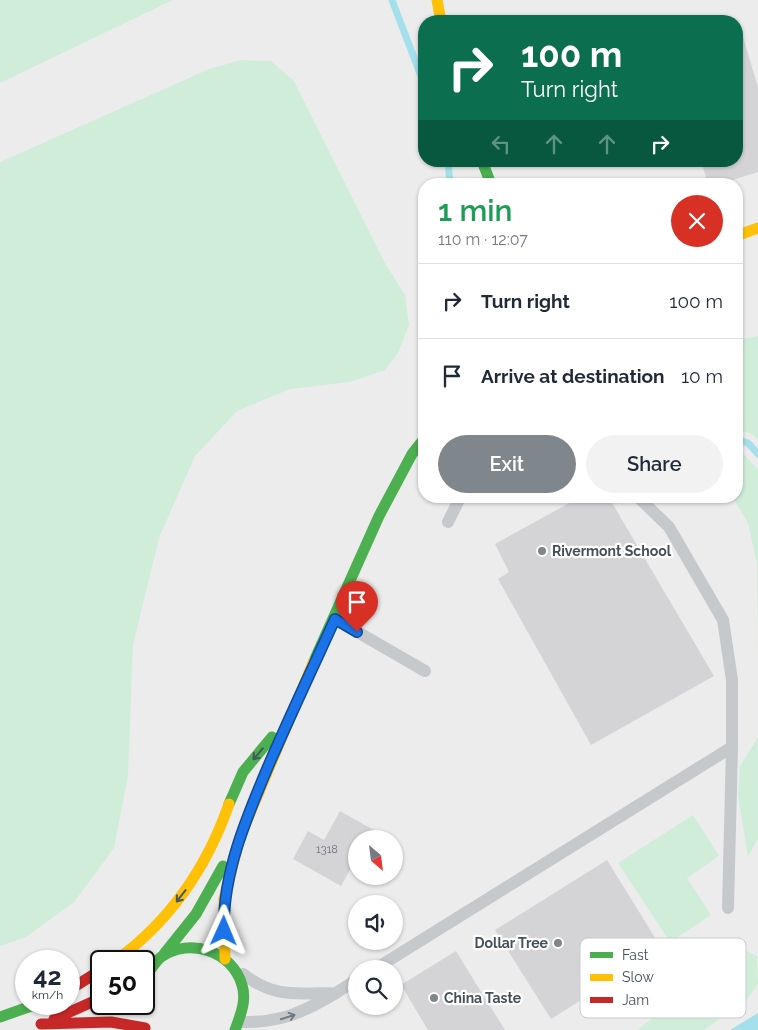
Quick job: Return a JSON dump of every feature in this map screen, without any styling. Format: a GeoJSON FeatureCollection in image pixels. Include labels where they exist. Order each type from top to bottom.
{"type":"FeatureCollection","features":[{"type":"Feature","properties":{"kind":"main road"},"geometry":{"type":"LineString","coordinates":[[437,0],[440,15]]}},
{"type":"Feature","properties":{"kind":"main road"},"geometry":{"type":"LineString","coordinates":[[743,233],[758,228]]}},
{"type":"Feature","properties":{"kind":"main road"},"geometry":{"type":"LineString","coordinates":[[155,961],[164,954],[196,914],[240,837],[289,717],[335,619],[379,516],[412,454],[418,446]]}},
{"type":"Feature","properties":{"kind":"main road"},"geometry":{"type":"LineString","coordinates":[[131,950],[159,924],[187,888],[220,831],[243,771],[289,717]]}},
{"type":"Feature","properties":{"kind":"main road"},"geometry":{"type":"LineString","coordinates":[[229,963],[224,900],[240,837]]}},
{"type":"Feature","properties":{"kind":"main road"},"geometry":{"type":"LineString","coordinates":[[164,954],[178,948],[196,946],[210,950],[229,963],[243,986],[245,999],[238,1026]]}},
{"type":"Feature","properties":{"kind":"main road"},"geometry":{"type":"LineString","coordinates":[[90,1003],[37,1026],[111,1022],[146,1029],[141,1015]]}},
{"type":"Feature","properties":{"kind":"main road"},"geometry":{"type":"LineString","coordinates":[[0,1016],[15,1011]]}},
{"type":"Feature","properties":{"kind":"lane"},"geometry":{"type":"LineString","coordinates":[[448,522],[458,503]]}},
{"type":"Feature","properties":{"kind":"lane"},"geometry":{"type":"LineString","coordinates":[[644,503],[669,527],[723,620],[732,680],[728,908]]}},
{"type":"Feature","properties":{"kind":"lane"},"geometry":{"type":"LineString","coordinates":[[335,619],[425,671]]}},
{"type":"Feature","properties":{"kind":"lane"},"geometry":{"type":"LineString","coordinates":[[389,960],[732,747]]}},
{"type":"Feature","properties":{"kind":"lane"},"geometry":{"type":"LineString","coordinates":[[229,963],[260,986],[282,993],[336,993]]}},
{"type":"Feature","properties":{"kind":"lane"},"geometry":{"type":"LineString","coordinates":[[238,1026],[282,1019],[305,1011],[348,985]]}},
{"type":"Feature","properties":{"kind":"green space"},"geometry":{"type":"Polygon","coordinates":[[[0,0],[173,0],[0,83],[0,0]]]}},
{"type":"Feature","properties":{"kind":"green space"},"geometry":{"type":"Polygon","coordinates":[[[241,60],[271,61],[294,81],[386,265],[405,295],[409,325],[398,353],[385,370],[350,382],[290,389],[237,411],[195,456],[159,538],[133,645],[128,776],[114,848],[74,902],[26,937],[0,946],[0,162],[209,69],[241,60]]]}},
{"type":"Feature","properties":{"kind":"green space"},"geometry":{"type":"Polygon","coordinates":[[[758,336],[758,440],[750,433],[743,431],[743,339],[758,336]]]}},
{"type":"Feature","properties":{"kind":"green space"},"geometry":{"type":"Polygon","coordinates":[[[743,454],[758,469],[758,656],[757,564],[748,523],[736,503],[743,503],[743,454]]]}},
{"type":"Feature","properties":{"kind":"green space"},"geometry":{"type":"Polygon","coordinates":[[[758,737],[758,839],[748,856],[738,796],[740,766],[758,737]]]}},
{"type":"Feature","properties":{"kind":"green space"},"geometry":{"type":"Polygon","coordinates":[[[693,815],[719,856],[687,878],[711,915],[676,938],[667,938],[618,863],[693,815]]]}},
{"type":"Feature","properties":{"kind":"green space"},"geometry":{"type":"Polygon","coordinates":[[[746,950],[757,956],[758,984],[746,1001],[746,950]]]}},
{"type":"Feature","properties":{"kind":"green space"},"geometry":{"type":"Polygon","coordinates":[[[653,1018],[721,1018],[704,1030],[637,1030],[653,1018]]]}},
{"type":"Feature","properties":{"kind":"water"},"geometry":{"type":"Polygon","coordinates":[[[758,1013],[758,1030],[730,1030],[758,1013]]]}},
{"type":"Feature","properties":{"kind":"building"},"geometry":{"type":"Polygon","coordinates":[[[743,37],[758,87],[758,172],[739,178],[706,178],[703,167],[743,167],[743,37]]]}},
{"type":"Feature","properties":{"kind":"building"},"geometry":{"type":"Polygon","coordinates":[[[569,503],[612,503],[714,676],[591,745],[498,579],[509,572],[495,544],[569,503]]]}},
{"type":"Feature","properties":{"kind":"building"},"geometry":{"type":"Polygon","coordinates":[[[340,811],[374,830],[348,830],[348,873],[341,886],[293,859],[308,831],[324,840],[340,811]]]}},
{"type":"Feature","properties":{"kind":"building"},"geometry":{"type":"Polygon","coordinates":[[[607,860],[655,938],[580,938],[580,1001],[551,1019],[495,930],[607,860]]]}},
{"type":"Feature","properties":{"kind":"building"},"geometry":{"type":"Polygon","coordinates":[[[456,951],[505,1030],[428,1030],[403,988],[403,984],[456,951]]]}},
{"type":"Feature","properties":{"kind":"waterway"},"geometry":{"type":"LineString","coordinates":[[392,0],[418,68]]}},
{"type":"Feature","properties":{"kind":"waterway"},"geometry":{"type":"LineString","coordinates":[[449,167],[449,178]]}},
{"type":"Feature","properties":{"kind":"waterway"},"geometry":{"type":"LineString","coordinates":[[743,441],[748,443],[758,454]]}},
{"type":"Feature","properties":{"kind":"traffic: fast"},"geometry":{"type":"LineString","coordinates":[[484,167],[489,178]]}},
{"type":"Feature","properties":{"kind":"traffic: fast"},"geometry":{"type":"LineString","coordinates":[[314,661],[379,516],[412,454],[418,446]]}},
{"type":"Feature","properties":{"kind":"traffic: fast"},"geometry":{"type":"LineString","coordinates":[[229,804],[243,772],[272,737]]}},
{"type":"Feature","properties":{"kind":"traffic: fast"},"geometry":{"type":"LineString","coordinates":[[164,954],[196,914],[223,866]]}},
{"type":"Feature","properties":{"kind":"traffic: fast"},"geometry":{"type":"LineString","coordinates":[[155,964],[161,957],[172,951],[184,948],[197,948],[209,951],[229,963],[237,973],[244,997],[235,1030]]}},
{"type":"Feature","properties":{"kind":"traffic: fast"},"geometry":{"type":"LineString","coordinates":[[0,1017],[15,1012]]}},
{"type":"Feature","properties":{"kind":"traffic: slow"},"geometry":{"type":"LineString","coordinates":[[437,0],[440,15]]}},
{"type":"Feature","properties":{"kind":"traffic: slow"},"geometry":{"type":"LineString","coordinates":[[743,233],[758,228]]}},
{"type":"Feature","properties":{"kind":"traffic: slow"},"geometry":{"type":"LineString","coordinates":[[225,959],[224,899],[240,837],[314,661]]}},
{"type":"Feature","properties":{"kind":"traffic: slow"},"geometry":{"type":"LineString","coordinates":[[129,950],[152,929],[184,892],[210,850],[229,804]]}},
{"type":"Feature","properties":{"kind":"traffic: jam"},"geometry":{"type":"LineString","coordinates":[[80,983],[90,977]]}},
{"type":"Feature","properties":{"kind":"traffic: jam"},"geometry":{"type":"LineString","coordinates":[[54,1019],[90,1003]]}},
{"type":"Feature","properties":{"kind":"traffic: jam"},"geometry":{"type":"LineString","coordinates":[[41,1024],[111,1022],[145,1028]]}},
{"type":"Feature","properties":{"kind":"place","name":"Rivermont School"},"geometry":{"type":"Point","coordinates":[542,551]}},
{"type":"Feature","properties":{"kind":"place","name":"Dollar Tree"},"geometry":{"type":"Point","coordinates":[558,943]}},
{"type":"Feature","properties":{"kind":"place","name":"China Taste"},"geometry":{"type":"Point","coordinates":[434,998]}},
{"type":"Feature","properties":{"kind":"route"},"geometry":{"type":"LineString","coordinates":[[224,931],[224,900],[240,837],[289,717],[335,619],[357,632]]}}]}
